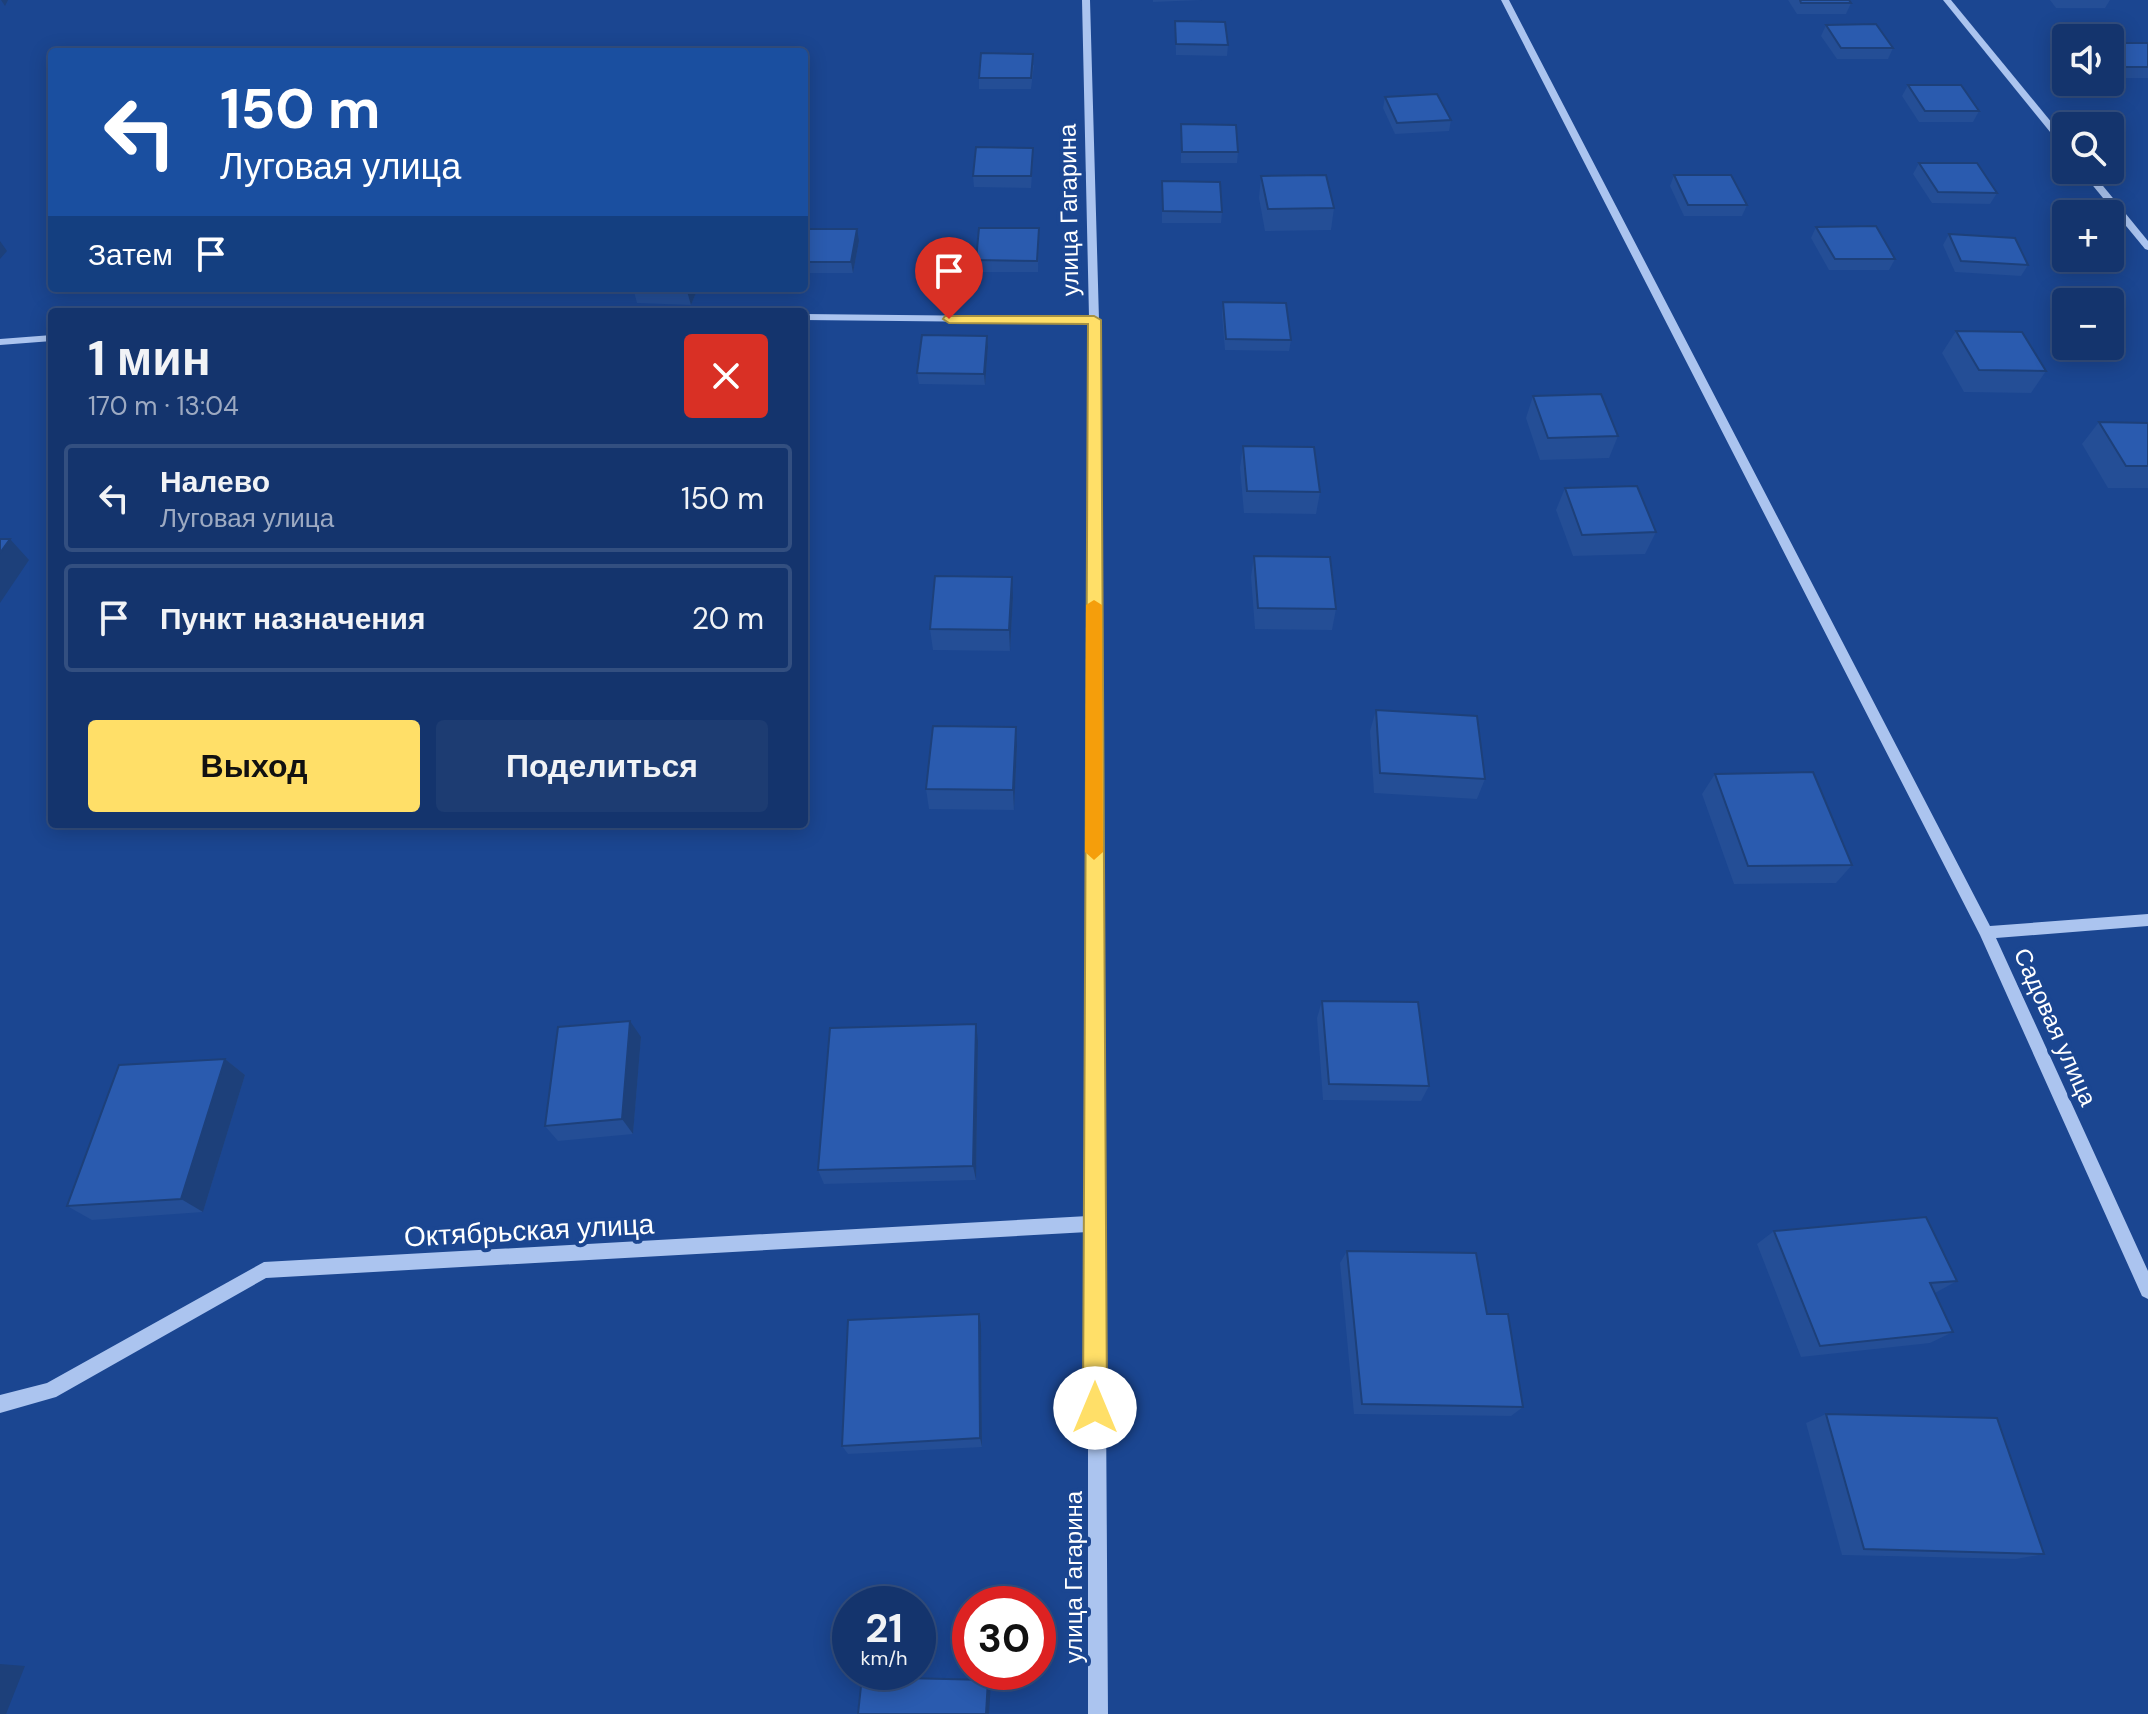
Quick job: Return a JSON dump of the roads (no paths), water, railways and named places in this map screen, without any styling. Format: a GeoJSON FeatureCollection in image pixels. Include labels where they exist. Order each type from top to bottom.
{"type":"FeatureCollection","features":[{"type":"Feature","properties":{"kind":"street","name":"улица Гагарина"},"geometry":{"type":"LineString","coordinates":[[1086,0],[1094,320],[1094,1224],[1098,1714]]}},
{"type":"Feature","properties":{"kind":"street"},"geometry":{"type":"LineString","coordinates":[[1505,0],[1986,933]]}},
{"type":"Feature","properties":{"kind":"street"},"geometry":{"type":"LineString","coordinates":[[1947,0],[2052,129]]}},
{"type":"Feature","properties":{"kind":"street"},"geometry":{"type":"LineString","coordinates":[[2096,184],[2148,247]]}},
{"type":"Feature","properties":{"kind":"street"},"geometry":{"type":"LineString","coordinates":[[808,317],[1094,320]]}},
{"type":"Feature","properties":{"kind":"street"},"geometry":{"type":"LineString","coordinates":[[0,342],[48,338]]}},
{"type":"Feature","properties":{"kind":"street","name":"Садовая улица"},"geometry":{"type":"LineString","coordinates":[[2148,920],[1986,933],[2148,1290]]}},
{"type":"Feature","properties":{"kind":"street","name":"Октябрьская улица"},"geometry":{"type":"LineString","coordinates":[[0,1404],[50,1391],[264,1270],[1094,1224]]}}]}
